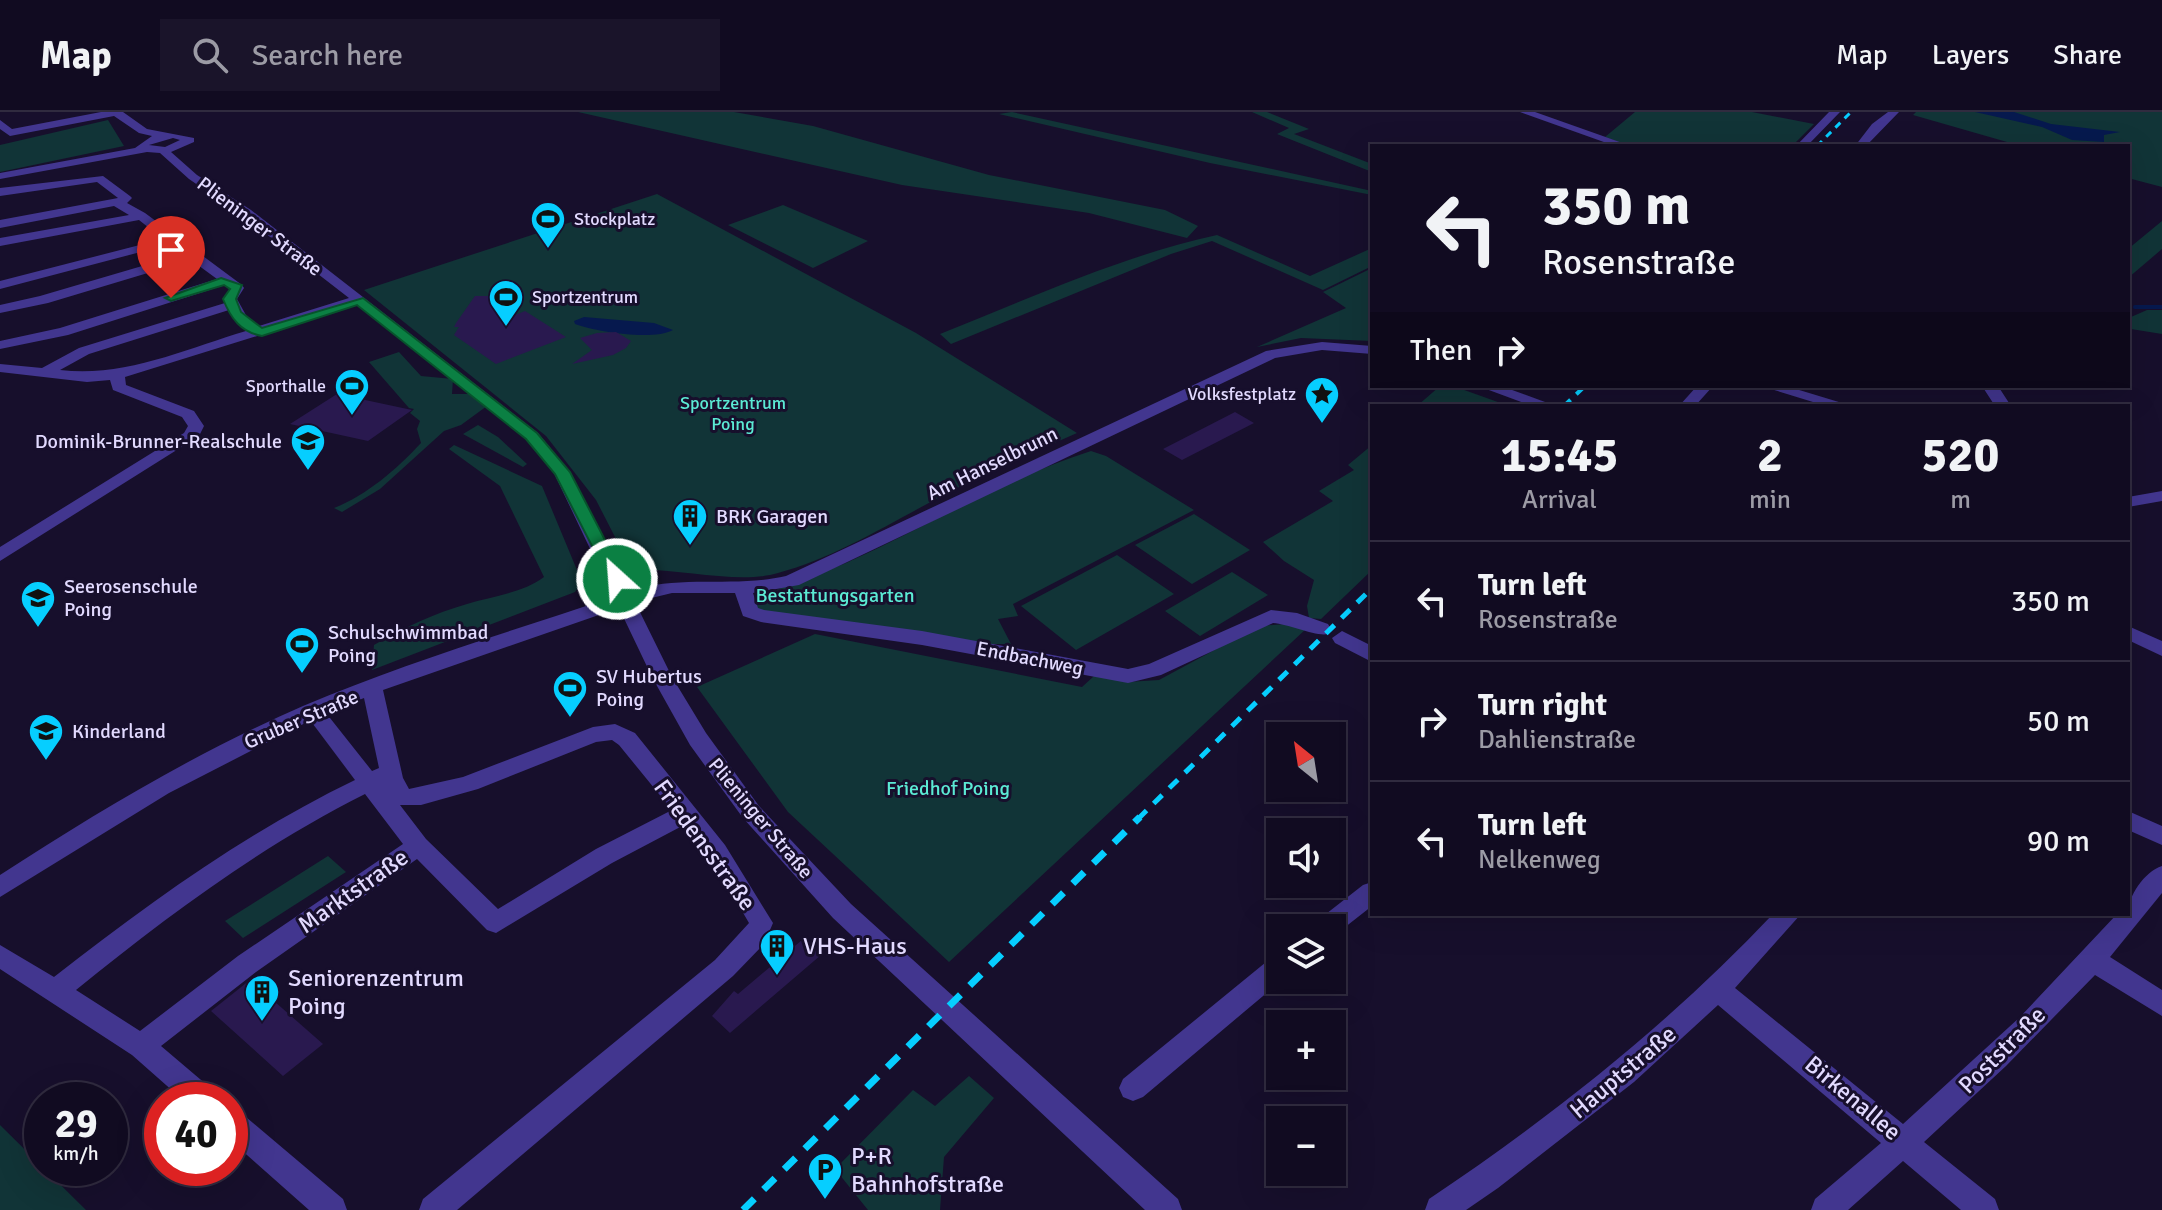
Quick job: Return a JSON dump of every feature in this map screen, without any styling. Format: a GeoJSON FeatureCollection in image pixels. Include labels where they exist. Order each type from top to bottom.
{"type":"FeatureCollection","features":[{"type":"Feature","properties":{"kind":"street"},"geometry":{"type":"LineString","coordinates":[[1525,112],[1620,144]]}},
{"type":"Feature","properties":{"kind":"street"},"geometry":{"type":"LineString","coordinates":[[1803,144],[1835,112]]}},
{"type":"Feature","properties":{"kind":"street"},"geometry":{"type":"LineString","coordinates":[[1862,144],[1894,112]]}},
{"type":"Feature","properties":{"kind":"street"},"geometry":{"type":"LineString","coordinates":[[0,123],[10,133],[119,114],[144,142],[163,150],[189,141],[189,137],[164,136],[144,142],[98,157],[0,176]]}},
{"type":"Feature","properties":{"kind":"street"},"geometry":{"type":"LineString","coordinates":[[174,159],[181,146]]}},
{"type":"Feature","properties":{"kind":"street","name":"Plieninger Straße"},"geometry":{"type":"LineString","coordinates":[[163,150],[496,405],[554,461],[581,505],[662,677],[698,739],[751,812],[786,852],[889,955],[1167,1210]]}},
{"type":"Feature","properties":{"kind":"street"},"geometry":{"type":"LineString","coordinates":[[0,192],[99,178],[129,206],[237,288],[230,299],[235,314],[252,330],[262,332]]}},
{"type":"Feature","properties":{"kind":"street"},"geometry":{"type":"LineString","coordinates":[[0,224],[129,206]]}},
{"type":"Feature","properties":{"kind":"street"},"geometry":{"type":"LineString","coordinates":[[0,242],[32,236],[32,241],[65,236],[73,229],[129,206]]}},
{"type":"Feature","properties":{"kind":"street"},"geometry":{"type":"LineString","coordinates":[[0,285],[173,240]]}},
{"type":"Feature","properties":{"kind":"street"},"geometry":{"type":"LineString","coordinates":[[0,309],[43,300],[193,255]]}},
{"type":"Feature","properties":{"kind":"street"},"geometry":{"type":"LineString","coordinates":[[0,345],[63,332],[225,281]]}},
{"type":"Feature","properties":{"kind":"street"},"geometry":{"type":"LineString","coordinates":[[0,368],[87,378],[118,375],[358,300]]}},
{"type":"Feature","properties":{"kind":"street"},"geometry":{"type":"LineString","coordinates":[[45,373],[84,351],[232,305]]}},
{"type":"Feature","properties":{"kind":"street","name":"Am Hanselbrunn"},"geometry":{"type":"LineString","coordinates":[[626,600],[680,586],[743,590],[792,581],[1271,354],[1322,346],[1370,350]]}},
{"type":"Feature","properties":{"kind":"street"},"geometry":{"type":"LineString","coordinates":[[3,552],[191,436],[196,426],[188,414],[118,387],[118,375]]}},
{"type":"Feature","properties":{"kind":"street"},"geometry":{"type":"LineString","coordinates":[[1492,388],[1542,404]]}},
{"type":"Feature","properties":{"kind":"street"},"geometry":{"type":"LineString","coordinates":[[1689,404],[1703,388]]}},
{"type":"Feature","properties":{"kind":"street"},"geometry":{"type":"LineString","coordinates":[[1776,388],[1836,404]]}},
{"type":"Feature","properties":{"kind":"street"},"geometry":{"type":"LineString","coordinates":[[2130,502],[2162,496]]}},
{"type":"Feature","properties":{"kind":"street","name":"Endbachweg"},"geometry":{"type":"LineString","coordinates":[[743,590],[750,612],[761,616],[922,638],[1128,676],[1154,670],[1271,616],[1297,619],[1321,629]]}},
{"type":"Feature","properties":{"kind":"street","name":"Gruber Straße"},"geometry":{"type":"LineString","coordinates":[[0,887],[85,831],[264,733],[372,688],[626,600]]}},
{"type":"Feature","properties":{"kind":"street"},"geometry":{"type":"LineString","coordinates":[[2130,633],[2162,649]]}},
{"type":"Feature","properties":{"kind":"street"},"geometry":{"type":"LineString","coordinates":[[1342,638],[1370,654]]}},
{"type":"Feature","properties":{"kind":"street","name":"Friedensstraße"},"geometry":{"type":"LineString","coordinates":[[372,688],[390,772],[396,791],[403,798],[418,799],[593,735],[615,732],[627,739],[685,814],[761,923],[755,937],[724,968],[434,1210]]}},
{"type":"Feature","properties":{"kind":"street"},"geometry":{"type":"LineString","coordinates":[[323,723],[418,846]]}},
{"type":"Feature","properties":{"kind":"street"},"geometry":{"type":"LineString","coordinates":[[57,990],[159,909],[390,772]]}},
{"type":"Feature","properties":{"kind":"street","name":"Marktstraße"},"geometry":{"type":"LineString","coordinates":[[141,1046],[247,964],[418,846],[496,923],[604,856],[685,814]]}},
{"type":"Feature","properties":{"kind":"street"},"geometry":{"type":"LineString","coordinates":[[2130,821],[2162,836]]}},
{"type":"Feature","properties":{"kind":"street","name":"Poststraße"},"geometry":{"type":"LineString","coordinates":[[2130,915],[2162,876]]}},
{"type":"Feature","properties":{"kind":"street"},"geometry":{"type":"LineString","coordinates":[[1344,914],[1370,894]]}},
{"type":"Feature","properties":{"kind":"street","name":"Hauptstraße"},"geometry":{"type":"LineString","coordinates":[[1440,1210],[1525,1153],[1719,990],[1787,916]]}},
{"type":"Feature","properties":{"kind":"street","name":"Poststraße"},"geometry":{"type":"LineString","coordinates":[[1826,1210],[1957,1095],[2093,960],[2129,916]]}},
{"type":"Feature","properties":{"kind":"street"},"geometry":{"type":"LineString","coordinates":[[0,956],[141,1046],[183,1082]]}},
{"type":"Feature","properties":{"kind":"street"},"geometry":{"type":"LineString","coordinates":[[2093,960],[2162,1004]]}},
{"type":"Feature","properties":{"kind":"street"},"geometry":{"type":"LineString","coordinates":[[1133,1088],[1266,978]]}},
{"type":"Feature","properties":{"kind":"street","name":"Birkenallee"},"geometry":{"type":"LineString","coordinates":[[1719,990],[1905,1141],[1984,1210]]}},
{"type":"Feature","properties":{"kind":"street"},"geometry":{"type":"LineString","coordinates":[[248,1138],[332,1210]]}},
{"type":"Feature","properties":{"kind":"green space"},"geometry":{"type":"Polygon","coordinates":[[[578,112],[734,112],[813,126],[989,175],[1165,210],[1198,226],[1187,238],[1089,213],[902,185],[578,112]]]}},
{"type":"Feature","properties":{"kind":"green space"},"geometry":{"type":"Polygon","coordinates":[[[1012,112],[1370,191],[1370,195],[1210,163],[999,114],[1012,112]]]}},
{"type":"Feature","properties":{"kind":"green space"},"geometry":{"type":"Polygon","coordinates":[[[1252,112],[1267,112],[1309,129],[1294,134],[1370,163],[1370,171],[1277,134],[1289,128],[1252,112]]]}},
{"type":"Feature","properties":{"kind":"green space"},"geometry":{"type":"Polygon","coordinates":[[[1635,112],[1752,112],[1814,124],[1794,144],[1624,144],[1605,137],[1635,112]]]}},
{"type":"Feature","properties":{"kind":"green space"},"geometry":{"type":"Polygon","coordinates":[[[1916,112],[2162,112],[2162,187],[2130,179],[2130,144],[2014,144],[1913,115],[1916,112]]]}},
{"type":"Feature","properties":{"kind":"green space"},"geometry":{"type":"Polygon","coordinates":[[[108,120],[124,146],[0,172],[0,145],[108,120]]]}},
{"type":"Feature","properties":{"kind":"green space","name":"Sportzentrum Poing"},"geometry":{"type":"Polygon","coordinates":[[[657,194],[916,333],[1077,433],[972,481],[840,550],[799,567],[744,577],[632,570],[596,500],[546,436],[364,290],[657,194]]]}},
{"type":"Feature","properties":{"kind":"green space"},"geometry":{"type":"Polygon","coordinates":[[[783,205],[868,241],[813,268],[728,225],[783,205]]]}},
{"type":"Feature","properties":{"kind":"green space"},"geometry":{"type":"Polygon","coordinates":[[[2162,221],[2162,249],[2130,276],[2130,247],[2162,221]]]}},
{"type":"Feature","properties":{"kind":"green space"},"geometry":{"type":"Polygon","coordinates":[[[1217,235],[1310,276],[1370,249],[1370,267],[1323,290],[1212,241],[1171,254],[951,344],[940,334],[1111,266],[1217,235]]]}},
{"type":"Feature","properties":{"kind":"green space"},"geometry":{"type":"Polygon","coordinates":[[[1370,269],[1370,341],[1301,338],[1257,347],[1346,308],[1323,292],[1370,269]]]}},
{"type":"Feature","properties":{"kind":"green space"},"geometry":{"type":"Polygon","coordinates":[[[2147,310],[2162,310],[2162,334],[2131,329],[2131,317],[2147,310]]]}},
{"type":"Feature","properties":{"kind":"green space"},"geometry":{"type":"Polygon","coordinates":[[[399,352],[421,376],[453,379],[452,394],[470,394],[487,406],[461,425],[444,431],[380,489],[342,512],[334,508],[381,480],[421,443],[417,429],[420,421],[410,413],[414,409],[409,408],[369,362],[399,352]]]}},
{"type":"Feature","properties":{"kind":"green space"},"geometry":{"type":"Polygon","coordinates":[[[1438,388],[1459,388],[1503,404],[1419,404],[1438,388]]]}},
{"type":"Feature","properties":{"kind":"green space"},"geometry":{"type":"Polygon","coordinates":[[[478,425],[498,437],[527,464],[523,467],[463,434],[478,425]]]}},
{"type":"Feature","properties":{"kind":"green space"},"geometry":{"type":"Polygon","coordinates":[[[454,445],[542,486],[582,582],[575,592],[372,670],[374,645],[385,639],[443,612],[517,590],[544,577],[500,486],[449,449],[454,445]]]}},
{"type":"Feature","properties":{"kind":"green space"},"geometry":{"type":"Polygon","coordinates":[[[1370,447],[1370,572],[1321,619],[1309,618],[1307,606],[1314,580],[1284,561],[1263,542],[1333,501],[1319,491],[1354,470],[1348,465],[1370,447]]]}},
{"type":"Feature","properties":{"kind":"green space","name":"Bestattungsgarten"},"geometry":{"type":"Polygon","coordinates":[[[1091,451],[1106,456],[1194,510],[1013,604],[1018,616],[998,619],[1011,644],[983,644],[767,613],[757,608],[756,600],[762,597],[846,563],[1028,475],[1091,451]]]}},
{"type":"Feature","properties":{"kind":"green space"},"geometry":{"type":"Polygon","coordinates":[[[1194,514],[1250,550],[1192,584],[1135,545],[1194,514]]]}},
{"type":"Feature","properties":{"kind":"green space"},"geometry":{"type":"Polygon","coordinates":[[[1117,555],[1174,594],[1076,650],[1021,606],[1117,555]]]}},
{"type":"Feature","properties":{"kind":"green space"},"geometry":{"type":"Polygon","coordinates":[[[1232,572],[1268,595],[1200,636],[1165,611],[1232,572]]]}},
{"type":"Feature","properties":{"kind":"green space","name":"Friedhof Poing"},"geometry":{"type":"Polygon","coordinates":[[[1285,624],[1307,628],[949,962],[788,812],[697,687],[815,634],[1082,687],[1094,676],[1127,682],[1159,680],[1259,626],[1285,624]]]}},
{"type":"Feature","properties":{"kind":"green space"},"geometry":{"type":"Polygon","coordinates":[[[328,856],[346,872],[243,938],[225,921],[328,856]]]}},
{"type":"Feature","properties":{"kind":"green space"},"geometry":{"type":"Polygon","coordinates":[[[969,1076],[994,1098],[944,1157],[940,1210],[868,1210],[835,1169],[913,1090],[935,1106],[969,1076]]]}},
{"type":"Feature","properties":{"kind":"green space"},"geometry":{"type":"Polygon","coordinates":[[[0,1125],[24,1149],[24,1186],[62,1186],[86,1210],[0,1210],[0,1125]]]}},
{"type":"Feature","properties":{"kind":"water"},"geometry":{"type":"Polygon","coordinates":[[[1975,112],[2014,112],[2051,124],[2120,132],[2104,135],[2104,142],[2072,140],[2042,127],[1975,112]]]}},
{"type":"Feature","properties":{"kind":"water"},"geometry":{"type":"Polygon","coordinates":[[[584,317],[654,323],[673,330],[639,335],[575,324],[574,321],[584,317]]]}},
{"type":"Feature","properties":{"kind":"building","name":"Sportzentrum"},"geometry":{"type":"Polygon","coordinates":[[[475,296],[498,296],[493,303],[513,316],[525,311],[566,337],[496,364],[454,335],[459,327],[454,327],[456,323],[475,296]]]}},
{"type":"Feature","properties":{"kind":"building"},"geometry":{"type":"Polygon","coordinates":[[[616,332],[631,341],[626,348],[613,355],[572,364],[592,350],[580,338],[616,332]]]}},
{"type":"Feature","properties":{"kind":"building","name":"Sporthalle"},"geometry":{"type":"Polygon","coordinates":[[[337,394],[412,410],[368,441],[290,424],[337,394]]]}},
{"type":"Feature","properties":{"kind":"building"},"geometry":{"type":"Polygon","coordinates":[[[1235,412],[1254,423],[1182,460],[1163,449],[1235,412]]]}},
{"type":"Feature","properties":{"kind":"building","name":"VHS-Haus"},"geometry":{"type":"Polygon","coordinates":[[[802,940],[821,955],[730,1033],[712,1016],[734,991],[738,994],[802,940]]]}},
{"type":"Feature","properties":{"kind":"building","name":"Seniorenzentrum Poing"},"geometry":{"type":"Polygon","coordinates":[[[250,980],[323,1044],[283,1076],[211,1011],[250,980]]]}},
{"type":"Feature","properties":{"kind":"waterway"},"geometry":{"type":"LineString","coordinates":[[2135,307],[2162,307]]}},
{"type":"Feature","properties":{"kind":"railway"},"geometry":{"type":"LineString","coordinates":[[1819,144],[1851,112]]}},
{"type":"Feature","properties":{"kind":"railway"},"geometry":{"type":"LineString","coordinates":[[1566,404],[1583,388]]}},
{"type":"Feature","properties":{"kind":"railway"},"geometry":{"type":"LineString","coordinates":[[1138,819],[1370,590]]}},
{"type":"Feature","properties":{"kind":"railway"},"geometry":{"type":"LineString","coordinates":[[743,1210],[1140,817]]}},
{"type":"Feature","properties":{"kind":"place","name":"Stockplatz"},"geometry":{"type":"Point","coordinates":[548,250]}},
{"type":"Feature","properties":{"kind":"place","name":"Sportzentrum"},"geometry":{"type":"Point","coordinates":[506,328]}},
{"type":"Feature","properties":{"kind":"place","name":"Sporthalle"},"geometry":{"type":"Point","coordinates":[352,417]}},
{"type":"Feature","properties":{"kind":"place","name":"Volksfestplatz"},"geometry":{"type":"Point","coordinates":[1322,425]}},
{"type":"Feature","properties":{"kind":"place","name":"Dominik-Brunner-Realschule"},"geometry":{"type":"Point","coordinates":[308,472]}},
{"type":"Feature","properties":{"kind":"place","name":"BRK Garagen"},"geometry":{"type":"Point","coordinates":[690,547]}},
{"type":"Feature","properties":{"kind":"place","name":"Seerosenschule Poing"},"geometry":{"type":"Point","coordinates":[38,629]}},
{"type":"Feature","properties":{"kind":"place","name":"Schulschwimmbad Poing"},"geometry":{"type":"Point","coordinates":[302,675]}},
{"type":"Feature","properties":{"kind":"place","name":"SV Hubertus Poing"},"geometry":{"type":"Point","coordinates":[570,719]}},
{"type":"Feature","properties":{"kind":"place","name":"Kinderland"},"geometry":{"type":"Point","coordinates":[46,762]}},
{"type":"Feature","properties":{"kind":"place","name":"VHS-Haus"},"geometry":{"type":"Point","coordinates":[777,977]}},
{"type":"Feature","properties":{"kind":"place","name":"Seniorenzentrum Poing"},"geometry":{"type":"Point","coordinates":[262,1023]}},
{"type":"Feature","properties":{"kind":"place","name":"P+R Bahnhofstraße"},"geometry":{"type":"Point","coordinates":[825,1201]}},
{"type":"Feature","properties":{"kind":"route"},"geometry":{"type":"LineString","coordinates":[[171,298],[225,281],[237,288],[238,292],[230,299],[235,314],[252,330],[262,332],[358,300],[532,436],[562,472],[617,579]]}}]}
